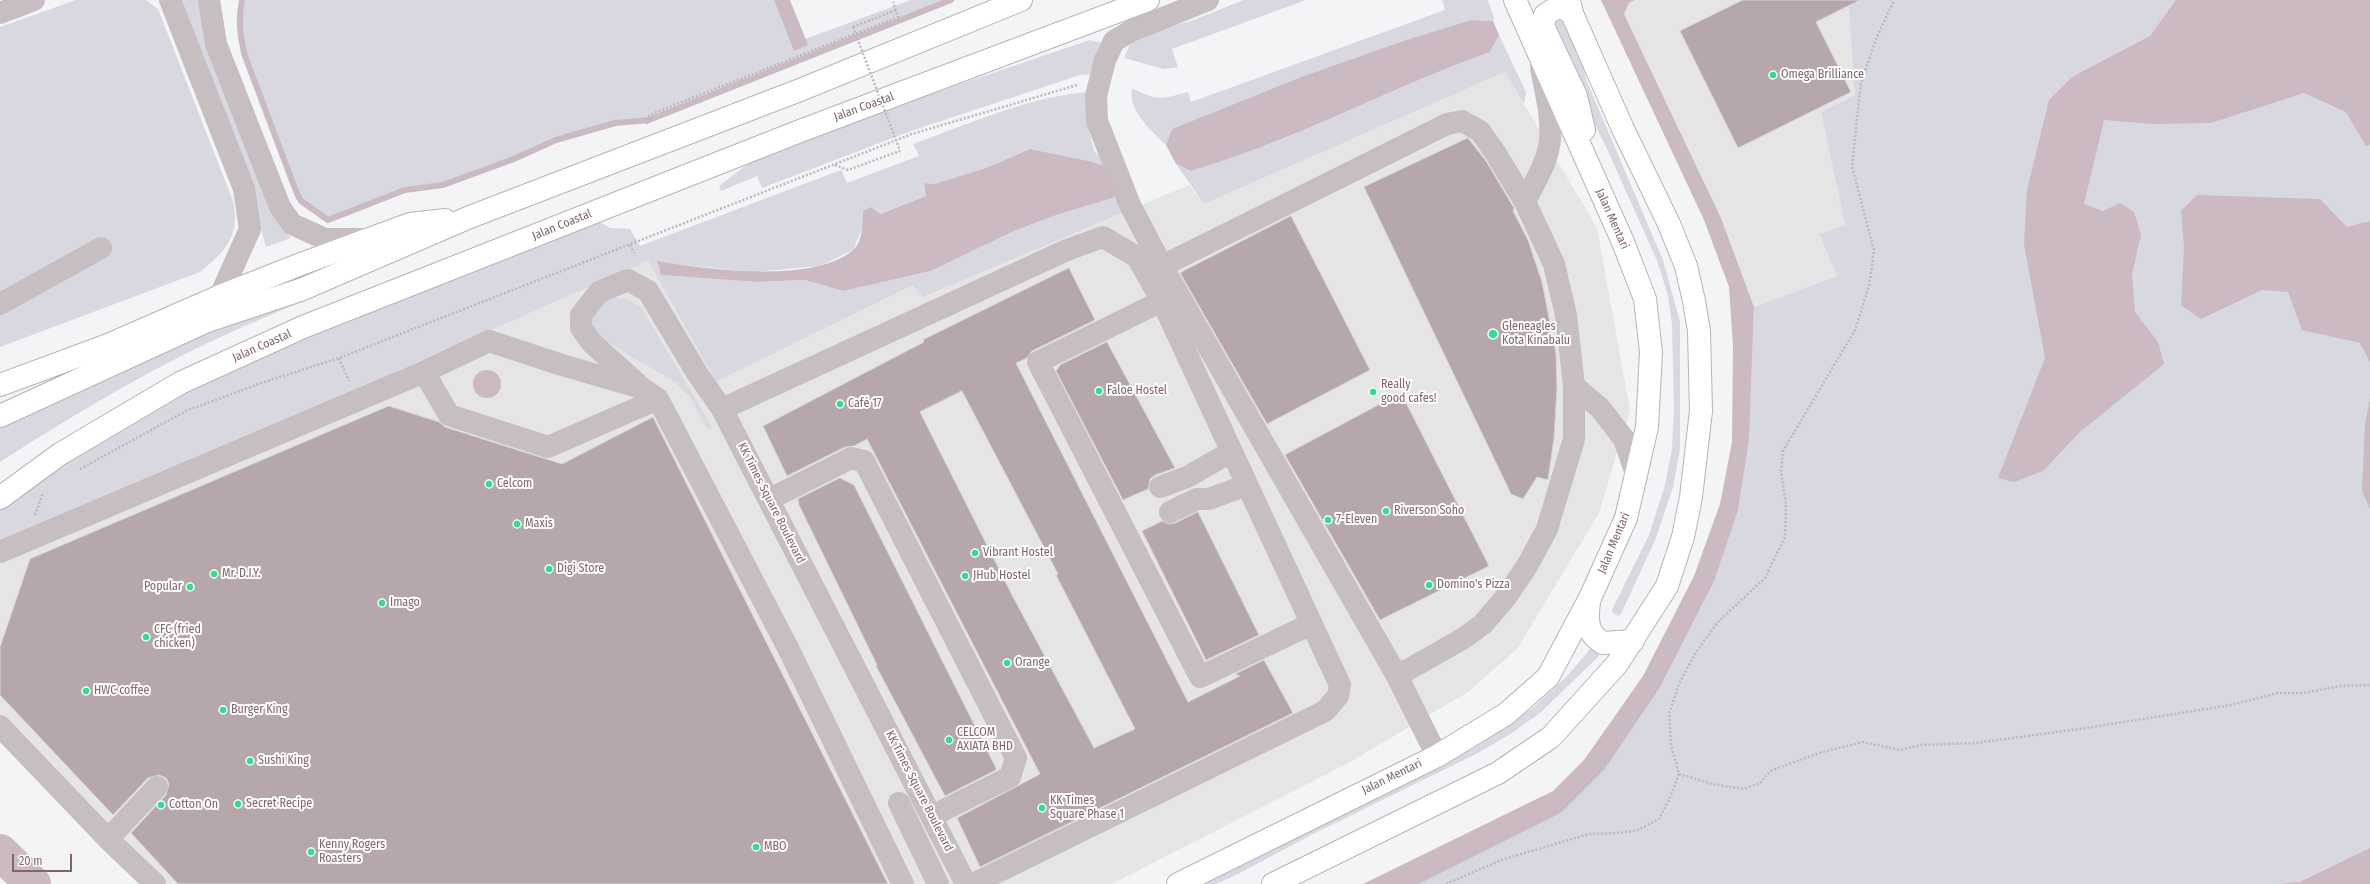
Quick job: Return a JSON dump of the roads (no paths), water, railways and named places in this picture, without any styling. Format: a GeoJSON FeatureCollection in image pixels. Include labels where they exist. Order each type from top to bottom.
{"type":"FeatureCollection","features":[{"type":"Feature","properties":{"kind":"main road"},"geometry":{"type":"LineString","coordinates":[[0,416],[69,383],[207,321],[303,288],[470,216],[800,90],[1021,0]]}},
{"type":"Feature","properties":{"kind":"main road","name":"Jalan Coastal"},"geometry":{"type":"LineString","coordinates":[[0,498],[60,454],[180,382],[303,327],[800,130],[1148,0]]}},
{"type":"Feature","properties":{"kind":"main road","name":"Jalan Mentari"},"geometry":{"type":"LineString","coordinates":[[1178,884],[1436,756],[1506,714],[1548,677],[1590,598],[1626,518],[1637,477],[1647,427],[1651,352],[1645,299],[1634,269],[1515,0]]}},
{"type":"Feature","properties":{"kind":"main road"},"geometry":{"type":"LineString","coordinates":[[1279,881],[1498,773],[1551,737],[1617,664],[1667,586],[1683,537],[1691,497],[1701,412],[1699,331],[1686,266],[1669,224],[1623,129],[1569,4],[1560,6],[1546,15],[1543,26],[1576,96],[1597,184]]}},
{"type":"Feature","properties":{"kind":"main road"},"geometry":{"type":"LineString","coordinates":[[0,385],[108,345],[220,296],[368,239],[410,224],[470,216]]}},
{"type":"Feature","properties":{"kind":"main road"},"geometry":{"type":"LineString","coordinates":[[1590,598],[1587,618],[1592,634],[1603,642],[1633,641]]}},
{"type":"Feature","properties":{"kind":"street"},"geometry":{"type":"LineString","coordinates":[[0,13],[34,0]]}},
{"type":"Feature","properties":{"kind":"street"},"geometry":{"type":"LineString","coordinates":[[164,0],[179,25]]}},
{"type":"Feature","properties":{"kind":"street"},"geometry":{"type":"LineString","coordinates":[[170,0],[244,189],[250,229],[220,296]]}},
{"type":"Feature","properties":{"kind":"street"},"geometry":{"type":"LineString","coordinates":[[1208,0],[1131,31],[1114,41],[1104,60],[1099,80],[1096,96],[1097,121],[1130,205],[1162,266],[1397,676],[1436,756]]}},
{"type":"Feature","properties":{"kind":"street"},"geometry":{"type":"LineString","coordinates":[[213,5],[216,44],[280,206],[292,224],[325,239],[368,239]]}},
{"type":"Feature","properties":{"kind":"street"},"geometry":{"type":"LineString","coordinates":[[1525,202],[1544,162],[1550,140],[1547,102],[1537,49]]}},
{"type":"Feature","properties":{"kind":"street"},"geometry":{"type":"LineString","coordinates":[[1162,266],[1440,127],[1462,120],[1480,131],[1496,154],[1525,202],[1554,264],[1566,315],[1574,386],[1574,439],[1547,529],[1527,566],[1506,596],[1483,624],[1464,638],[1397,676]]}},
{"type":"Feature","properties":{"kind":"street"},"geometry":{"type":"LineString","coordinates":[[722,409],[1067,250],[1103,237],[1137,257],[1162,301],[1340,685],[1338,696],[1325,711],[973,884]]}},
{"type":"Feature","properties":{"kind":"street"},"geometry":{"type":"LineString","coordinates":[[0,304],[101,248]]}},
{"type":"Feature","properties":{"kind":"street","name":"KK Times Square Boulevard"},"geometry":{"type":"LineString","coordinates":[[903,884],[788,648],[650,394],[592,343],[581,328],[581,315],[599,292],[628,280],[648,291],[697,374],[722,409],[770,499],[966,884]]}},
{"type":"Feature","properties":{"kind":"street"},"geometry":{"type":"LineString","coordinates":[[1162,301],[1038,362],[1200,677],[1311,624]]}},
{"type":"Feature","properties":{"kind":"street"},"geometry":{"type":"LineString","coordinates":[[0,552],[424,372],[489,341],[650,394]]}},
{"type":"Feature","properties":{"kind":"street"},"geometry":{"type":"LineString","coordinates":[[424,372],[449,415],[548,447],[650,394]]}},
{"type":"Feature","properties":{"kind":"street"},"geometry":{"type":"LineString","coordinates":[[1574,386],[1600,408],[1624,439],[1637,477]]}},
{"type":"Feature","properties":{"kind":"street"},"geometry":{"type":"LineString","coordinates":[[1160,487],[1187,477],[1231,452]]}},
{"type":"Feature","properties":{"kind":"street"},"geometry":{"type":"LineString","coordinates":[[770,499],[851,458],[864,461],[1016,758],[1010,777],[932,816]]}},
{"type":"Feature","properties":{"kind":"street"},"geometry":{"type":"LineString","coordinates":[[1170,512],[1197,499],[1209,499],[1247,485]]}},
{"type":"Feature","properties":{"kind":"street"},"geometry":{"type":"LineString","coordinates":[[0,726],[108,838],[155,884]]}},
{"type":"Feature","properties":{"kind":"street"},"geometry":{"type":"LineString","coordinates":[[108,838],[157,787]]}},
{"type":"Feature","properties":{"kind":"street"},"geometry":{"type":"LineString","coordinates":[[899,803],[938,884]]}},
{"type":"Feature","properties":{"kind":"waterway"},"geometry":{"type":"LineString","coordinates":[[242,0],[240,28],[245,56],[297,194],[301,201],[328,220],[405,190],[443,185],[514,159],[556,140],[615,123],[649,120],[951,0]]}},
{"type":"Feature","properties":{"kind":"waterway"},"geometry":{"type":"LineString","coordinates":[[0,852],[33,884]]}},
{"type":"Feature","properties":{"kind":"place","name":"Omega Brilliance"},"geometry":{"type":"Point","coordinates":[1773,75]}},
{"type":"Feature","properties":{"kind":"place","name":"Gleneagles Kota Kinabalu"},"geometry":{"type":"Point","coordinates":[1493,334]}},
{"type":"Feature","properties":{"kind":"place","name":"Faloe Hostel"},"geometry":{"type":"Point","coordinates":[1099,391]}},
{"type":"Feature","properties":{"kind":"place","name":"Really good cafes!"},"geometry":{"type":"Point","coordinates":[1373,392]}},
{"type":"Feature","properties":{"kind":"place","name":"Café 17"},"geometry":{"type":"Point","coordinates":[840,404]}},
{"type":"Feature","properties":{"kind":"place","name":"Celcom"},"geometry":{"type":"Point","coordinates":[489,484]}},
{"type":"Feature","properties":{"kind":"place","name":"Riverson Soho"},"geometry":{"type":"Point","coordinates":[1386,511]}},
{"type":"Feature","properties":{"kind":"place","name":"7-Eleven"},"geometry":{"type":"Point","coordinates":[1328,520]}},
{"type":"Feature","properties":{"kind":"place","name":"Maxis"},"geometry":{"type":"Point","coordinates":[517,524]}},
{"type":"Feature","properties":{"kind":"place","name":"Vibrant Hostel"},"geometry":{"type":"Point","coordinates":[975,553]}},
{"type":"Feature","properties":{"kind":"place","name":"Digi Store"},"geometry":{"type":"Point","coordinates":[549,569]}},
{"type":"Feature","properties":{"kind":"place","name":"Mr. D.I.Y."},"geometry":{"type":"Point","coordinates":[214,574]}},
{"type":"Feature","properties":{"kind":"place","name":"JHub Hostel"},"geometry":{"type":"Point","coordinates":[965,576]}},
{"type":"Feature","properties":{"kind":"place","name":"Domino's Pizza"},"geometry":{"type":"Point","coordinates":[1429,585]}},
{"type":"Feature","properties":{"kind":"place","name":"Popular"},"geometry":{"type":"Point","coordinates":[190,587]}},
{"type":"Feature","properties":{"kind":"place","name":"Imago"},"geometry":{"type":"Point","coordinates":[382,603]}},
{"type":"Feature","properties":{"kind":"place","name":"CFC (fried chicken)"},"geometry":{"type":"Point","coordinates":[146,637]}},
{"type":"Feature","properties":{"kind":"place","name":"Orange"},"geometry":{"type":"Point","coordinates":[1007,663]}},
{"type":"Feature","properties":{"kind":"place","name":"HWC coffee"},"geometry":{"type":"Point","coordinates":[86,691]}},
{"type":"Feature","properties":{"kind":"place","name":"Burger King"},"geometry":{"type":"Point","coordinates":[223,710]}},
{"type":"Feature","properties":{"kind":"place","name":"CELCOM AXIATA BHD"},"geometry":{"type":"Point","coordinates":[949,740]}},
{"type":"Feature","properties":{"kind":"place","name":"Sushi King"},"geometry":{"type":"Point","coordinates":[250,761]}},
{"type":"Feature","properties":{"kind":"place","name":"Secret Recipe"},"geometry":{"type":"Point","coordinates":[238,804]}},
{"type":"Feature","properties":{"kind":"place","name":"Cotton On"},"geometry":{"type":"Point","coordinates":[161,805]}},
{"type":"Feature","properties":{"kind":"place","name":"KK Times Square Phase 1"},"geometry":{"type":"Point","coordinates":[1042,808]}},
{"type":"Feature","properties":{"kind":"place","name":"MBO"},"geometry":{"type":"Point","coordinates":[756,847]}},
{"type":"Feature","properties":{"kind":"place","name":"Kenny Rogers Roasters"},"geometry":{"type":"Point","coordinates":[311,852]}}]}
